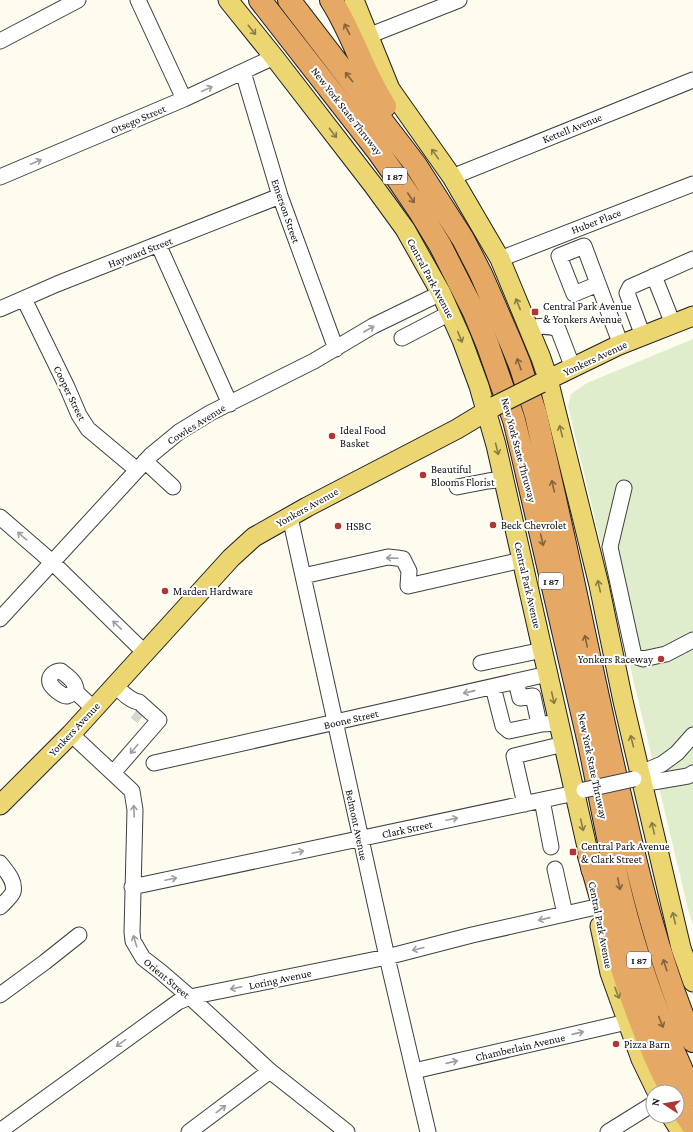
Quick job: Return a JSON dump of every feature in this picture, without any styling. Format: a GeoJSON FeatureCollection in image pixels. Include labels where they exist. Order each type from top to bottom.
{"type":"FeatureCollection","features":[{"type":"Feature","properties":{"kind":"highway"},"geometry":{"type":"LineString","coordinates":[[248,0],[319,76]]}},
{"type":"Feature","properties":{"kind":"highway","name":"New York State Thruway"},"geometry":{"type":"LineString","coordinates":[[260,0],[377,150],[420,212],[440,245],[457,278],[474,312],[488,346],[514,420],[588,742],[621,895],[631,932],[653,1002],[693,1094]]}},
{"type":"Feature","properties":{"kind":"highway","name":"New York State Thruway"},"geometry":{"type":"LineString","coordinates":[[289,0],[415,164],[463,239],[481,274],[520,365],[536,415],[553,487],[609,748],[644,895],[666,968],[693,1041]]}},
{"type":"Feature","properties":{"kind":"highway"},"geometry":{"type":"LineString","coordinates":[[331,0],[349,33],[375,90],[400,128],[415,164]]}},
{"type":"Feature","properties":{"kind":"highway"},"geometry":{"type":"LineString","coordinates":[[589,856],[631,995],[654,1056],[668,1084]]}},
{"type":"Feature","properties":{"kind":"highway"},"geometry":{"type":"LineString","coordinates":[[685,1114],[693,1126]]}},
{"type":"Feature","properties":{"kind":"main road","name":"Central Park Avenue"},"geometry":{"type":"LineString","coordinates":[[228,0],[373,185],[400,223],[441,293],[490,409],[496,445],[559,723],[579,792],[596,907],[610,973],[641,1060],[653,1084]]}},
{"type":"Feature","properties":{"kind":"main road"},"geometry":{"type":"LineString","coordinates":[[354,0],[390,89],[452,177],[500,259],[541,358],[544,381],[599,585],[638,779],[681,948],[693,982]]}},
{"type":"Feature","properties":{"kind":"main road","name":"Yonkers Avenue"},"geometry":{"type":"LineString","coordinates":[[0,806],[71,734],[231,558],[254,537],[342,487],[457,429],[490,409],[544,381],[621,345],[693,316]]}},
{"type":"Feature","properties":{"kind":"street"},"geometry":{"type":"LineString","coordinates":[[0,41],[78,0]]}},
{"type":"Feature","properties":{"kind":"street"},"geometry":{"type":"LineString","coordinates":[[138,0],[184,99]]}},
{"type":"Feature","properties":{"kind":"street"},"geometry":{"type":"LineString","coordinates":[[368,36],[439,4],[459,0]]}},
{"type":"Feature","properties":{"kind":"street","name":"Otsego Street"},"geometry":{"type":"LineString","coordinates":[[0,177],[184,99],[274,57]]}},
{"type":"Feature","properties":{"kind":"street","name":"Emerson Street"},"geometry":{"type":"LineString","coordinates":[[244,72],[280,196],[336,348]]}},
{"type":"Feature","properties":{"kind":"street","name":"Kettell Avenue"},"geometry":{"type":"LineString","coordinates":[[452,177],[693,80]]}},
{"type":"Feature","properties":{"kind":"street","name":"Huber Place"},"geometry":{"type":"LineString","coordinates":[[500,259],[693,184]]}},
{"type":"Feature","properties":{"kind":"street","name":"Hayward Street"},"geometry":{"type":"LineString","coordinates":[[0,309],[56,284],[280,196]]}},
{"type":"Feature","properties":{"kind":"street"},"geometry":{"type":"LineString","coordinates":[[158,244],[230,404]]}},
{"type":"Feature","properties":{"kind":"street"},"geometry":{"type":"LineString","coordinates":[[598,284],[574,294],[559,256],[584,246],[621,345]]}},
{"type":"Feature","properties":{"kind":"street"},"geometry":{"type":"LineString","coordinates":[[642,336],[627,293],[630,287],[693,259]]}},
{"type":"Feature","properties":{"kind":"street"},"geometry":{"type":"LineString","coordinates":[[654,276],[673,324]]}},
{"type":"Feature","properties":{"kind":"street","name":"Cowles Avenue"},"geometry":{"type":"LineString","coordinates":[[0,619],[141,465],[179,432],[210,413],[314,361],[373,326],[441,293]]}},
{"type":"Feature","properties":{"kind":"street","name":"Cooper Street"},"geometry":{"type":"LineString","coordinates":[[24,299],[79,415],[88,429],[172,487]]}},
{"type":"Feature","properties":{"kind":"street"},"geometry":{"type":"LineString","coordinates":[[402,338],[450,313]]}},
{"type":"Feature","properties":{"kind":"street"},"geometry":{"type":"LineString","coordinates":[[528,328],[550,326],[558,329],[573,368]]}},
{"type":"Feature","properties":{"kind":"street"},"geometry":{"type":"LineString","coordinates":[[457,487],[504,479]]}},
{"type":"Feature","properties":{"kind":"street"},"geometry":{"type":"LineString","coordinates":[[624,488],[610,548],[634,656],[643,659],[666,654],[693,640]]}},
{"type":"Feature","properties":{"kind":"street"},"geometry":{"type":"LineString","coordinates":[[0,517],[52,562],[139,647],[146,651]]}},
{"type":"Feature","properties":{"kind":"street","name":"Belmont Avenue"},"geometry":{"type":"LineString","coordinates":[[290,517],[360,839],[428,1132]]}},
{"type":"Feature","properties":{"kind":"street"},"geometry":{"type":"LineString","coordinates":[[303,576],[388,557],[403,560],[409,571],[408,586],[522,560]]}},
{"type":"Feature","properties":{"kind":"street"},"geometry":{"type":"LineString","coordinates":[[481,663],[543,650]]}},
{"type":"Feature","properties":{"kind":"street","name":"Boone Street"},"geometry":{"type":"LineString","coordinates":[[154,763],[548,674]]}},
{"type":"Feature","properties":{"kind":"street"},"geometry":{"type":"LineString","coordinates":[[516,681],[520,698],[533,696],[539,724]]}},
{"type":"Feature","properties":{"kind":"street"},"geometry":{"type":"LineString","coordinates":[[113,773],[142,715],[114,685]]}},
{"type":"Feature","properties":{"kind":"street"},"geometry":{"type":"LineString","coordinates":[[493,687],[503,726],[508,731],[539,724],[559,723]]}},
{"type":"Feature","properties":{"kind":"street"},"geometry":{"type":"LineString","coordinates":[[76,692],[94,708]]}},
{"type":"Feature","properties":{"kind":"street","name":"Orient Street"},"geometry":{"type":"LineString","coordinates":[[71,734],[132,791],[135,810],[132,886],[133,941],[143,958],[190,997],[270,1071],[347,1132]]}},
{"type":"Feature","properties":{"kind":"street"},"geometry":{"type":"LineString","coordinates":[[638,779],[650,769],[662,764],[677,753],[693,735]]}},
{"type":"Feature","properties":{"kind":"street"},"geometry":{"type":"LineString","coordinates":[[525,804],[514,756],[564,744]]}},
{"type":"Feature","properties":{"kind":"street"},"geometry":{"type":"LineString","coordinates":[[638,779],[653,782],[688,776],[693,773]]}},
{"type":"Feature","properties":{"kind":"street","name":"Clark Street"},"geometry":{"type":"LineString","coordinates":[[132,886],[638,779]]}},
{"type":"Feature","properties":{"kind":"street"},"geometry":{"type":"LineString","coordinates":[[542,800],[551,846]]}},
{"type":"Feature","properties":{"kind":"street"},"geometry":{"type":"LineString","coordinates":[[0,863],[10,875],[13,883],[13,892],[0,907]]}},
{"type":"Feature","properties":{"kind":"street"},"geometry":{"type":"LineString","coordinates":[[555,869],[565,914]]}},
{"type":"Feature","properties":{"kind":"street","name":"Loring Avenue"},"geometry":{"type":"LineString","coordinates":[[0,1131],[178,1002],[190,997],[387,957],[472,935],[596,907]]}},
{"type":"Feature","properties":{"kind":"street"},"geometry":{"type":"LineString","coordinates":[[0,995],[79,935]]}},
{"type":"Feature","properties":{"kind":"street","name":"Chamberlain Avenue"},"geometry":{"type":"LineString","coordinates":[[414,1071],[627,1022]]}},
{"type":"Feature","properties":{"kind":"street"},"geometry":{"type":"LineString","coordinates":[[189,1132],[270,1071]]}},
{"type":"Feature","properties":{"kind":"street"},"geometry":{"type":"LineString","coordinates":[[608,1132],[645,1109]]}},
{"type":"Feature","properties":{"kind":"green space","name":"Yonkers Raceway"},"geometry":{"type":"Polygon","coordinates":[[[693,339],[693,925],[568,406],[571,394],[587,383],[693,339]]]}},
{"type":"Feature","properties":{"kind":"tunnel"},"geometry":{"type":"LineString","coordinates":[[135,712],[142,717]]}},
{"type":"Feature","properties":{"kind":"place","name":"Central Park Avenue & Yonkers Avenue"},"geometry":{"type":"Point","coordinates":[535,312]}},
{"type":"Feature","properties":{"kind":"place","name":"Ideal Food Basket"},"geometry":{"type":"Point","coordinates":[332,436]}},
{"type":"Feature","properties":{"kind":"place","name":"Beautiful Blooms Florist"},"geometry":{"type":"Point","coordinates":[423,475]}},
{"type":"Feature","properties":{"kind":"place","name":"Beck Chevrolet"},"geometry":{"type":"Point","coordinates":[493,525]}},
{"type":"Feature","properties":{"kind":"place","name":"HSBC"},"geometry":{"type":"Point","coordinates":[338,526]}},
{"type":"Feature","properties":{"kind":"place","name":"Marden Hardware"},"geometry":{"type":"Point","coordinates":[165,591]}},
{"type":"Feature","properties":{"kind":"place","name":"Yonkers Raceway"},"geometry":{"type":"Point","coordinates":[661,659]}},
{"type":"Feature","properties":{"kind":"place","name":"Central Park Avenue & Clark Street"},"geometry":{"type":"Point","coordinates":[573,852]}},
{"type":"Feature","properties":{"kind":"place","name":"Pizza Barn"},"geometry":{"type":"Point","coordinates":[616,1044]}}]}
